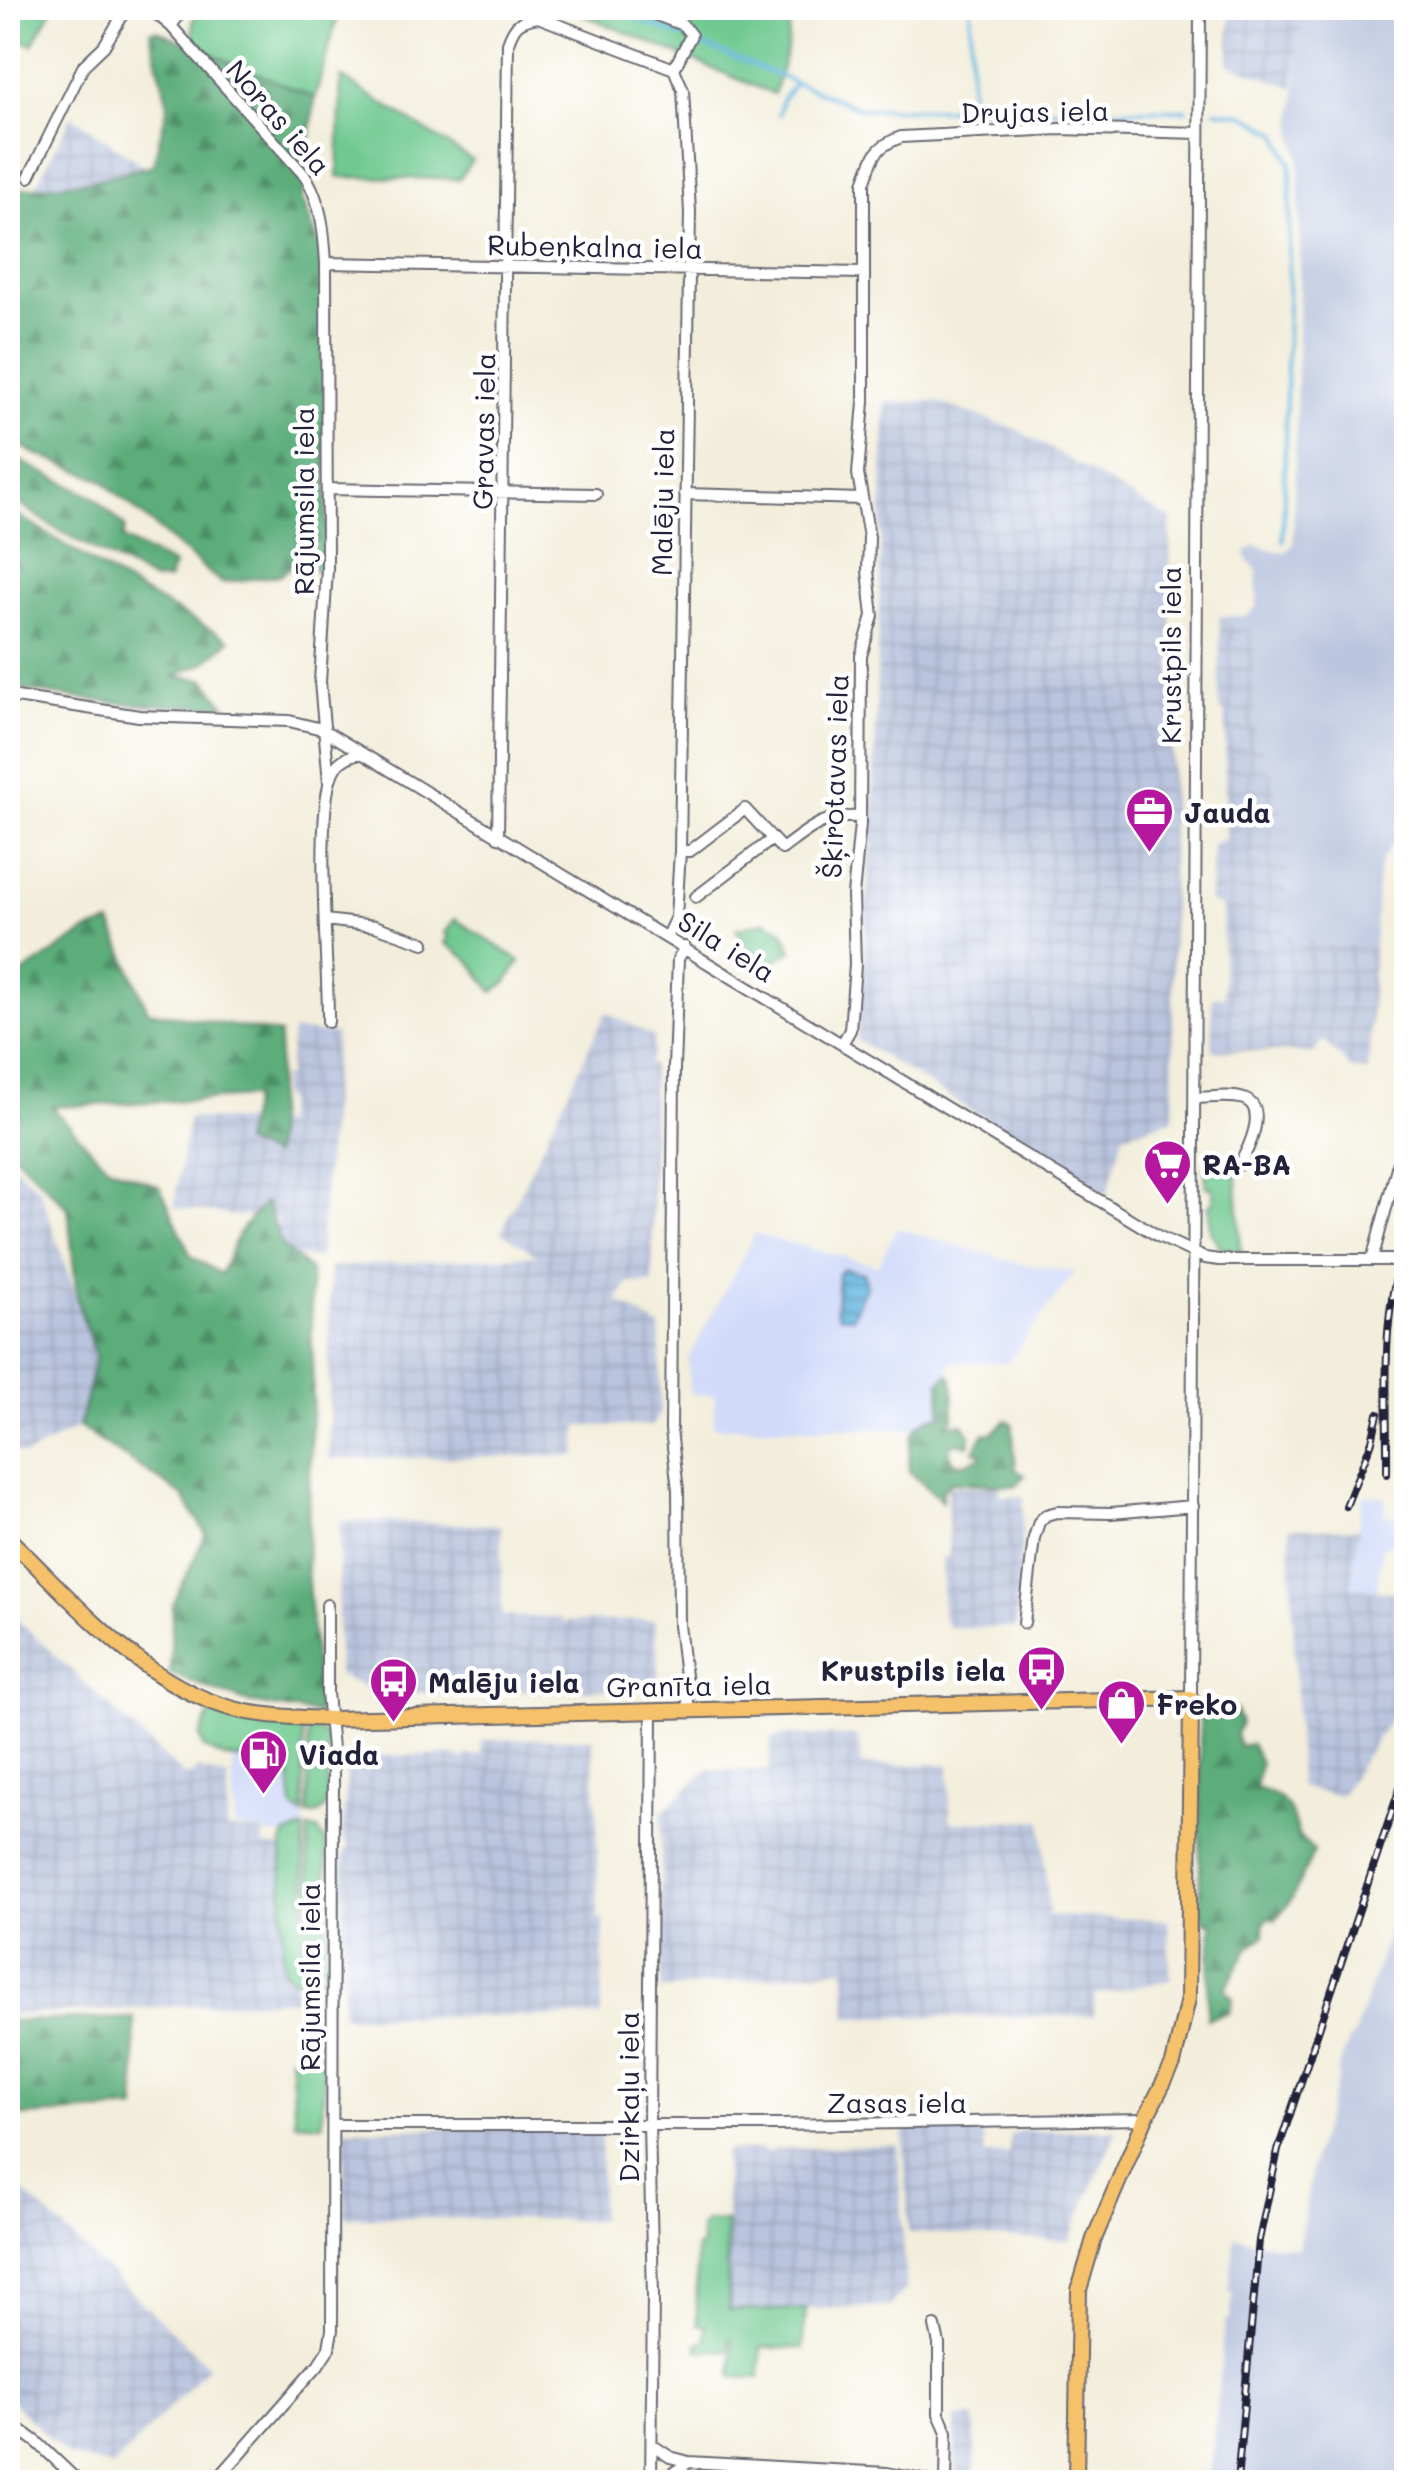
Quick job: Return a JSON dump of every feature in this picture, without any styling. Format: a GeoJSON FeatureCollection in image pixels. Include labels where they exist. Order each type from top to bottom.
{"type":"FeatureCollection","features":[{"type":"Feature","properties":{"kind":"main road","name":"Granīta iela"},"geometry":{"type":"LineString","coordinates":[[8,1538],[143,1663],[183,1689],[244,1712],[331,1719],[1191,1698]]}},
{"type":"Feature","properties":{"kind":"main road","name":"Krustpils iela"},"geometry":{"type":"LineString","coordinates":[[1076,2482],[1078,2290],[1094,2239],[1173,2064],[1188,1999],[1191,1698]]}},
{"type":"Feature","properties":{"kind":"street"},"geometry":{"type":"LineString","coordinates":[[29,177],[84,65],[104,46],[127,8]]}},
{"type":"Feature","properties":{"kind":"street","name":"Noras iela"},"geometry":{"type":"LineString","coordinates":[[149,8],[170,26],[306,176],[323,219]]}},
{"type":"Feature","properties":{"kind":"street"},"geometry":{"type":"LineString","coordinates":[[170,26],[184,8]]}},
{"type":"Feature","properties":{"kind":"street"},"geometry":{"type":"LineString","coordinates":[[643,8],[682,25],[691,35],[674,69]]}},
{"type":"Feature","properties":{"kind":"street","name":"Krustpils iela"},"geometry":{"type":"LineString","coordinates":[[1191,1698],[1200,8]]}},
{"type":"Feature","properties":{"kind":"street","name":"Gravas iela"},"geometry":{"type":"LineString","coordinates":[[498,836],[508,43],[514,26],[524,19],[538,17],[674,69]]}},
{"type":"Feature","properties":{"kind":"street","name":"Malēju iela"},"geometry":{"type":"LineString","coordinates":[[667,936],[676,916],[680,851],[689,170],[684,90],[674,69]]}},
{"type":"Feature","properties":{"kind":"street","name":"Drujas iela"},"geometry":{"type":"LineString","coordinates":[[875,152],[882,144],[901,137],[919,136],[1060,129],[1200,134]]}},
{"type":"Feature","properties":{"kind":"street","name":"Šķirotavas iela"},"geometry":{"type":"LineString","coordinates":[[842,1044],[850,1030],[853,996],[853,894],[860,816],[858,690],[861,656],[873,616],[869,537],[858,447],[864,402],[864,182],[875,152]]}},
{"type":"Feature","properties":{"kind":"street","name":"Rājumsila iela"},"geometry":{"type":"LineString","coordinates":[[323,219],[327,488],[322,729],[328,782],[328,1022]]}},
{"type":"Feature","properties":{"kind":"street","name":"Rubeņkalna iela"},"geometry":{"type":"LineString","coordinates":[[326,263],[864,274]]}},
{"type":"Feature","properties":{"kind":"street"},"geometry":{"type":"LineString","coordinates":[[327,488],[596,494]]}},
{"type":"Feature","properties":{"kind":"street"},"geometry":{"type":"LineString","coordinates":[[685,494],[862,499]]}},
{"type":"Feature","properties":{"kind":"street","name":"Sila iela"},"geometry":{"type":"LineString","coordinates":[[10,696],[140,716],[289,721],[322,729],[1148,1231],[1193,1253],[1219,1260],[1406,1260]]}},
{"type":"Feature","properties":{"kind":"street"},"geometry":{"type":"LineString","coordinates":[[328,782],[336,765],[360,752]]}},
{"type":"Feature","properties":{"kind":"street"},"geometry":{"type":"LineString","coordinates":[[680,851],[690,851],[746,810],[782,848],[823,819],[860,816]]}},
{"type":"Feature","properties":{"kind":"street"},"geometry":{"type":"LineString","coordinates":[[696,897],[771,840]]}},
{"type":"Feature","properties":{"kind":"street"},"geometry":{"type":"LineString","coordinates":[[325,920],[376,926],[424,944]]}},
{"type":"Feature","properties":{"kind":"street"},"geometry":{"type":"LineString","coordinates":[[685,947],[678,960],[674,1068],[671,1430],[678,1490],[679,1625],[689,1710]]}},
{"type":"Feature","properties":{"kind":"street"},"geometry":{"type":"LineString","coordinates":[[1406,1082],[1406,1090]]}},
{"type":"Feature","properties":{"kind":"street"},"geometry":{"type":"LineString","coordinates":[[1194,1098],[1230,1097],[1253,1105],[1256,1113],[1251,1142],[1239,1165]]}},
{"type":"Feature","properties":{"kind":"street"},"geometry":{"type":"LineString","coordinates":[[1372,1260],[1406,1134]]}},
{"type":"Feature","properties":{"kind":"street"},"geometry":{"type":"LineString","coordinates":[[1024,1623],[1034,1538],[1046,1515],[1193,1506]]}},
{"type":"Feature","properties":{"kind":"street","name":"Rājumsila iela"},"geometry":{"type":"LineString","coordinates":[[216,2482],[329,2348],[332,2330],[328,1605]]}},
{"type":"Feature","properties":{"kind":"street","name":"Dzirkaļu iela"},"geometry":{"type":"LineString","coordinates":[[651,2482],[652,1711]]}},
{"type":"Feature","properties":{"kind":"street","name":"Zasas iela"},"geometry":{"type":"LineString","coordinates":[[332,2125],[1011,2124],[1145,2119]]}},
{"type":"Feature","properties":{"kind":"street"},"geometry":{"type":"LineString","coordinates":[[934,2326],[939,2344],[939,2414],[947,2432],[946,2482]]}},
{"type":"Feature","properties":{"kind":"street"},"geometry":{"type":"LineString","coordinates":[[10,2421],[79,2482]]}},
{"type":"Feature","properties":{"kind":"street"},"geometry":{"type":"LineString","coordinates":[[652,2445],[670,2457],[689,2462],[887,2473],[932,2482]]}},
{"type":"Feature","properties":{"kind":"street"},"geometry":{"type":"LineString","coordinates":[[660,2482],[689,2462]]}},
{"type":"Feature","properties":{"kind":"shaded area"},"geometry":{"type":"Polygon","coordinates":[[[1230,8],[1303,8],[1295,88],[1229,64],[1230,8]]]}},
{"type":"Feature","properties":{"kind":"shaded area"},"geometry":{"type":"Polygon","coordinates":[[[1303,8],[1406,8],[1406,822],[1382,860],[1378,875],[1374,949],[1293,939],[1286,931],[1290,826],[1255,730],[1256,639],[1246,627],[1220,626],[1219,616],[1247,616],[1257,606],[1257,571],[1246,552],[1255,545],[1284,553],[1293,545],[1300,248],[1299,158],[1293,129],[1303,8]]]}},
{"type":"Feature","properties":{"kind":"shaded area"},"geometry":{"type":"Polygon","coordinates":[[[72,116],[145,167],[90,181],[36,186],[72,116]]]}},
{"type":"Feature","properties":{"kind":"shaded area","name":"Jauda"},"geometry":{"type":"Polygon","coordinates":[[[935,401],[1018,430],[1170,519],[1174,1118],[1123,1135],[1107,1195],[857,1040],[873,816],[885,403],[935,401]]]}},
{"type":"Feature","properties":{"kind":"shaded area"},"geometry":{"type":"Polygon","coordinates":[[[1220,626],[1247,627],[1256,639],[1255,730],[1290,826],[1286,931],[1293,939],[1374,949],[1368,1071],[1352,1069],[1323,1040],[1314,1053],[1212,1050],[1212,997],[1224,997],[1222,907],[1210,902],[1212,844],[1225,839],[1220,626]]]}},
{"type":"Feature","properties":{"kind":"shaded area"},"geometry":{"type":"Polygon","coordinates":[[[606,1012],[654,1037],[648,1063],[652,1065],[653,1283],[628,1283],[618,1301],[660,1327],[660,1413],[652,1426],[578,1426],[577,1456],[329,1459],[330,1267],[537,1255],[501,1232],[606,1012]]]}},
{"type":"Feature","properties":{"kind":"shaded area"},"geometry":{"type":"Polygon","coordinates":[[[292,1031],[336,1034],[319,1258],[274,1254],[278,1218],[174,1207],[188,1118],[283,1124],[286,1098],[281,1097],[282,1076],[288,1076],[292,1031]]]}},
{"type":"Feature","properties":{"kind":"shaded area"},"geometry":{"type":"Polygon","coordinates":[[[8,1159],[40,1190],[96,1357],[79,1427],[25,1456],[8,1448],[8,1159]]]}},
{"type":"Feature","properties":{"kind":"shaded area"},"geometry":{"type":"Polygon","coordinates":[[[896,1228],[1022,1264],[1075,1272],[1008,1362],[950,1362],[949,1410],[929,1429],[713,1427],[715,1395],[690,1394],[688,1359],[755,1234],[878,1266],[896,1228]]]}},
{"type":"Feature","properties":{"kind":"shaded area"},"geometry":{"type":"Polygon","coordinates":[[[947,1486],[1000,1486],[1000,1496],[1024,1496],[1016,1628],[949,1627],[942,1617],[942,1558],[949,1557],[947,1486]]]}},
{"type":"Feature","properties":{"kind":"shaded area"},"geometry":{"type":"Polygon","coordinates":[[[1363,1495],[1385,1496],[1384,1516],[1406,1516],[1406,1544],[1382,1548],[1377,1590],[1349,1588],[1363,1495]]]}},
{"type":"Feature","properties":{"kind":"shaded area"},"geometry":{"type":"Polygon","coordinates":[[[340,1521],[501,1525],[502,1616],[561,1618],[562,1622],[655,1620],[659,1676],[644,1689],[377,1693],[337,1675],[340,1521]]]}},
{"type":"Feature","properties":{"kind":"shaded area"},"geometry":{"type":"Polygon","coordinates":[[[1290,1528],[1359,1529],[1350,1588],[1406,1593],[1406,1694],[1340,1796],[1299,1787],[1290,1528]]]}},
{"type":"Feature","properties":{"kind":"shaded area"},"geometry":{"type":"Polygon","coordinates":[[[8,1611],[183,1775],[192,1775],[198,1769],[228,1778],[227,1830],[264,1831],[263,1846],[294,1849],[296,1999],[8,2016],[8,1611]]]}},
{"type":"Feature","properties":{"kind":"shaded area"},"geometry":{"type":"Polygon","coordinates":[[[787,1735],[858,1736],[861,1765],[949,1764],[950,1822],[1042,1820],[1049,1916],[1168,1920],[1170,1980],[1095,1995],[1094,2016],[847,2017],[845,1968],[661,1990],[661,1813],[707,1770],[770,1770],[771,1739],[787,1735]]]}},
{"type":"Feature","properties":{"kind":"shaded area"},"geometry":{"type":"Polygon","coordinates":[[[592,1738],[598,1919],[604,1920],[601,2017],[342,2016],[343,1854],[350,1847],[342,1838],[348,1756],[454,1755],[464,1760],[465,1756],[481,1755],[482,1740],[592,1738]]]}},
{"type":"Feature","properties":{"kind":"shaded area","name":"Viada"},"geometry":{"type":"Polygon","coordinates":[[[232,1757],[280,1761],[292,1773],[304,1829],[285,1835],[265,1835],[265,1830],[235,1828],[232,1757]]]}},
{"type":"Feature","properties":{"kind":"shaded area"},"geometry":{"type":"Polygon","coordinates":[[[1406,1881],[1406,2482],[1206,2482],[1207,2470],[1211,2468],[1225,2321],[1230,2320],[1235,2237],[1298,2249],[1314,2155],[1337,2073],[1354,2035],[1406,1881]]]}},
{"type":"Feature","properties":{"kind":"shaded area"},"geometry":{"type":"Polygon","coordinates":[[[601,2128],[600,2220],[344,2217],[343,2129],[601,2128]]]}},
{"type":"Feature","properties":{"kind":"shaded area"},"geometry":{"type":"Polygon","coordinates":[[[907,2129],[982,2129],[985,2155],[1009,2154],[1010,2136],[1019,2131],[1117,2130],[1069,2241],[909,2233],[903,2135],[907,2129]]]}},
{"type":"Feature","properties":{"kind":"shaded area"},"geometry":{"type":"Polygon","coordinates":[[[898,2145],[906,2289],[889,2307],[729,2311],[724,2151],[769,2153],[774,2149],[898,2145]]]}},
{"type":"Feature","properties":{"kind":"shaded area"},"geometry":{"type":"Polygon","coordinates":[[[8,2177],[209,2366],[113,2467],[68,2456],[8,2398],[8,2177]]]}},
{"type":"Feature","properties":{"kind":"shaded area"},"geometry":{"type":"Polygon","coordinates":[[[975,2417],[976,2476],[956,2476],[955,2418],[975,2417]]]}},
{"type":"Feature","properties":{"kind":"green space"},"geometry":{"type":"Polygon","coordinates":[[[8,8],[53,8],[32,45],[8,32],[8,8]]]}},
{"type":"Feature","properties":{"kind":"green space"},"geometry":{"type":"Polygon","coordinates":[[[197,8],[340,8],[315,98],[193,46],[197,8]]]}},
{"type":"Feature","properties":{"kind":"green space"},"geometry":{"type":"Polygon","coordinates":[[[567,8],[792,8],[787,49],[774,94],[567,8]]]}},
{"type":"Feature","properties":{"kind":"green space"},"geometry":{"type":"Polygon","coordinates":[[[156,30],[315,98],[302,199],[326,263],[327,569],[314,571],[307,542],[299,534],[296,563],[279,575],[221,583],[100,479],[8,439],[8,190],[90,181],[153,165],[168,105],[150,31],[156,30]]]}},
{"type":"Feature","properties":{"kind":"green space"},"geometry":{"type":"Polygon","coordinates":[[[341,77],[472,160],[459,179],[338,177],[341,77]]]}},
{"type":"Feature","properties":{"kind":"green space"},"geometry":{"type":"Polygon","coordinates":[[[8,455],[94,497],[125,527],[123,539],[174,565],[168,580],[154,581],[58,530],[8,496],[8,455]]]}},
{"type":"Feature","properties":{"kind":"green space"},"geometry":{"type":"Polygon","coordinates":[[[8,509],[134,588],[230,640],[206,662],[174,676],[204,679],[225,705],[116,703],[8,687],[8,509]]]}},
{"type":"Feature","properties":{"kind":"green space"},"geometry":{"type":"Polygon","coordinates":[[[455,919],[520,961],[507,982],[493,992],[470,961],[445,943],[449,937],[445,933],[455,919]]]}},
{"type":"Feature","properties":{"kind":"green space"},"geometry":{"type":"Polygon","coordinates":[[[765,921],[783,930],[792,950],[763,969],[736,929],[765,921]]]}},
{"type":"Feature","properties":{"kind":"green space"},"geometry":{"type":"Polygon","coordinates":[[[111,923],[148,1011],[280,1034],[273,1156],[243,1143],[253,1097],[52,1107],[106,1165],[160,1187],[191,1256],[221,1274],[238,1234],[265,1202],[283,1247],[310,1270],[313,1382],[307,1570],[319,1714],[249,1703],[170,1674],[173,1603],[206,1534],[182,1495],[79,1427],[96,1357],[77,1300],[68,1208],[8,1148],[8,983],[87,931],[111,923]]]}},
{"type":"Feature","properties":{"kind":"green space"},"geometry":{"type":"Polygon","coordinates":[[[1236,1164],[1241,1251],[1221,1248],[1210,1231],[1213,1188],[1206,1187],[1205,1166],[1236,1164]]]}},
{"type":"Feature","properties":{"kind":"green space"},"geometry":{"type":"Polygon","coordinates":[[[949,1374],[953,1379],[954,1418],[946,1424],[963,1424],[970,1435],[969,1445],[952,1443],[949,1451],[954,1462],[981,1457],[981,1453],[974,1451],[983,1434],[993,1433],[1006,1420],[1012,1423],[1016,1470],[1025,1475],[1016,1486],[951,1482],[942,1490],[942,1501],[909,1471],[913,1434],[922,1422],[941,1415],[940,1382],[949,1374]]]}},
{"type":"Feature","properties":{"kind":"green space"},"geometry":{"type":"Polygon","coordinates":[[[212,1709],[253,1720],[303,1725],[304,1815],[293,1808],[290,1777],[280,1763],[225,1758],[204,1748],[200,1737],[212,1709]]]}},
{"type":"Feature","properties":{"kind":"green space"},"geometry":{"type":"Polygon","coordinates":[[[1235,1709],[1241,1723],[1236,1734],[1239,1746],[1251,1744],[1260,1763],[1255,1787],[1276,1796],[1289,1808],[1298,1835],[1314,1851],[1292,1899],[1275,1920],[1269,1917],[1263,1925],[1264,1936],[1249,1947],[1225,1989],[1233,1999],[1229,2012],[1207,2019],[1211,1922],[1203,1922],[1200,1912],[1200,1716],[1235,1709]]]}},
{"type":"Feature","properties":{"kind":"green space"},"geometry":{"type":"Polygon","coordinates":[[[308,1728],[321,1732],[327,1739],[328,1776],[324,1809],[308,1815],[308,1728]]]}},
{"type":"Feature","properties":{"kind":"green space"},"geometry":{"type":"Polygon","coordinates":[[[304,1829],[305,1979],[292,1979],[283,1970],[282,1844],[285,1835],[304,1829]]]}},
{"type":"Feature","properties":{"kind":"green space"},"geometry":{"type":"Polygon","coordinates":[[[308,1829],[318,1830],[327,1844],[326,1965],[320,1976],[309,1980],[308,1829]]]}},
{"type":"Feature","properties":{"kind":"green space"},"geometry":{"type":"Polygon","coordinates":[[[134,2018],[136,2109],[8,2117],[8,2021],[134,2018]]]}},
{"type":"Feature","properties":{"kind":"green space"},"geometry":{"type":"Polygon","coordinates":[[[290,2057],[325,2059],[322,2124],[295,2122],[290,2057]]]}},
{"type":"Feature","properties":{"kind":"green space"},"geometry":{"type":"Polygon","coordinates":[[[706,2221],[726,2222],[729,2311],[806,2309],[802,2349],[761,2347],[760,2378],[732,2377],[732,2339],[728,2350],[698,2351],[698,2342],[705,2342],[705,2326],[697,2324],[696,2248],[701,2247],[700,2227],[706,2221]]]}},
{"type":"Feature","properties":{"kind":"water"},"geometry":{"type":"Polygon","coordinates":[[[843,1269],[863,1273],[867,1284],[852,1317],[839,1316],[836,1310],[838,1274],[843,1269]]]}},
{"type":"Feature","properties":{"kind":"waterway"},"geometry":{"type":"LineString","coordinates":[[611,8],[681,37]]}},
{"type":"Feature","properties":{"kind":"waterway"},"geometry":{"type":"LineString","coordinates":[[970,108],[971,8]]}},
{"type":"Feature","properties":{"kind":"waterway"},"geometry":{"type":"LineString","coordinates":[[698,43],[861,109],[1186,110]]}},
{"type":"Feature","properties":{"kind":"waterway"},"geometry":{"type":"LineString","coordinates":[[779,115],[782,100],[795,83]]}},
{"type":"Feature","properties":{"kind":"waterway"},"geometry":{"type":"LineString","coordinates":[[1216,111],[1243,114],[1277,133],[1291,164],[1283,541]]}},
{"type":"Feature","properties":{"kind":"railway"},"geometry":{"type":"LineString","coordinates":[[1387,1474],[1388,1328],[1397,1271],[1406,1243]]}},
{"type":"Feature","properties":{"kind":"railway"},"geometry":{"type":"LineString","coordinates":[[1346,1506],[1372,1441],[1378,1414]]}},
{"type":"Feature","properties":{"kind":"railway"},"geometry":{"type":"LineString","coordinates":[[1237,2482],[1259,2240],[1278,2150],[1406,1770]]}},
{"type":"Feature","properties":{"kind":"place","name":"Jauda"},"geometry":{"type":"Point","coordinates":[1149,854]}},
{"type":"Feature","properties":{"kind":"place","name":"RA-BA"},"geometry":{"type":"Point","coordinates":[1167,1206]}},
{"type":"Feature","properties":{"kind":"place","name":"Krustpils iela"},"geometry":{"type":"Point","coordinates":[1041,1712]}},
{"type":"Feature","properties":{"kind":"place","name":"Malēju iela"},"geometry":{"type":"Point","coordinates":[393,1724]}},
{"type":"Feature","properties":{"kind":"place","name":"Freko"},"geometry":{"type":"Point","coordinates":[1121,1746]}},
{"type":"Feature","properties":{"kind":"place","name":"Viada"},"geometry":{"type":"Point","coordinates":[264,1796]}}]}
